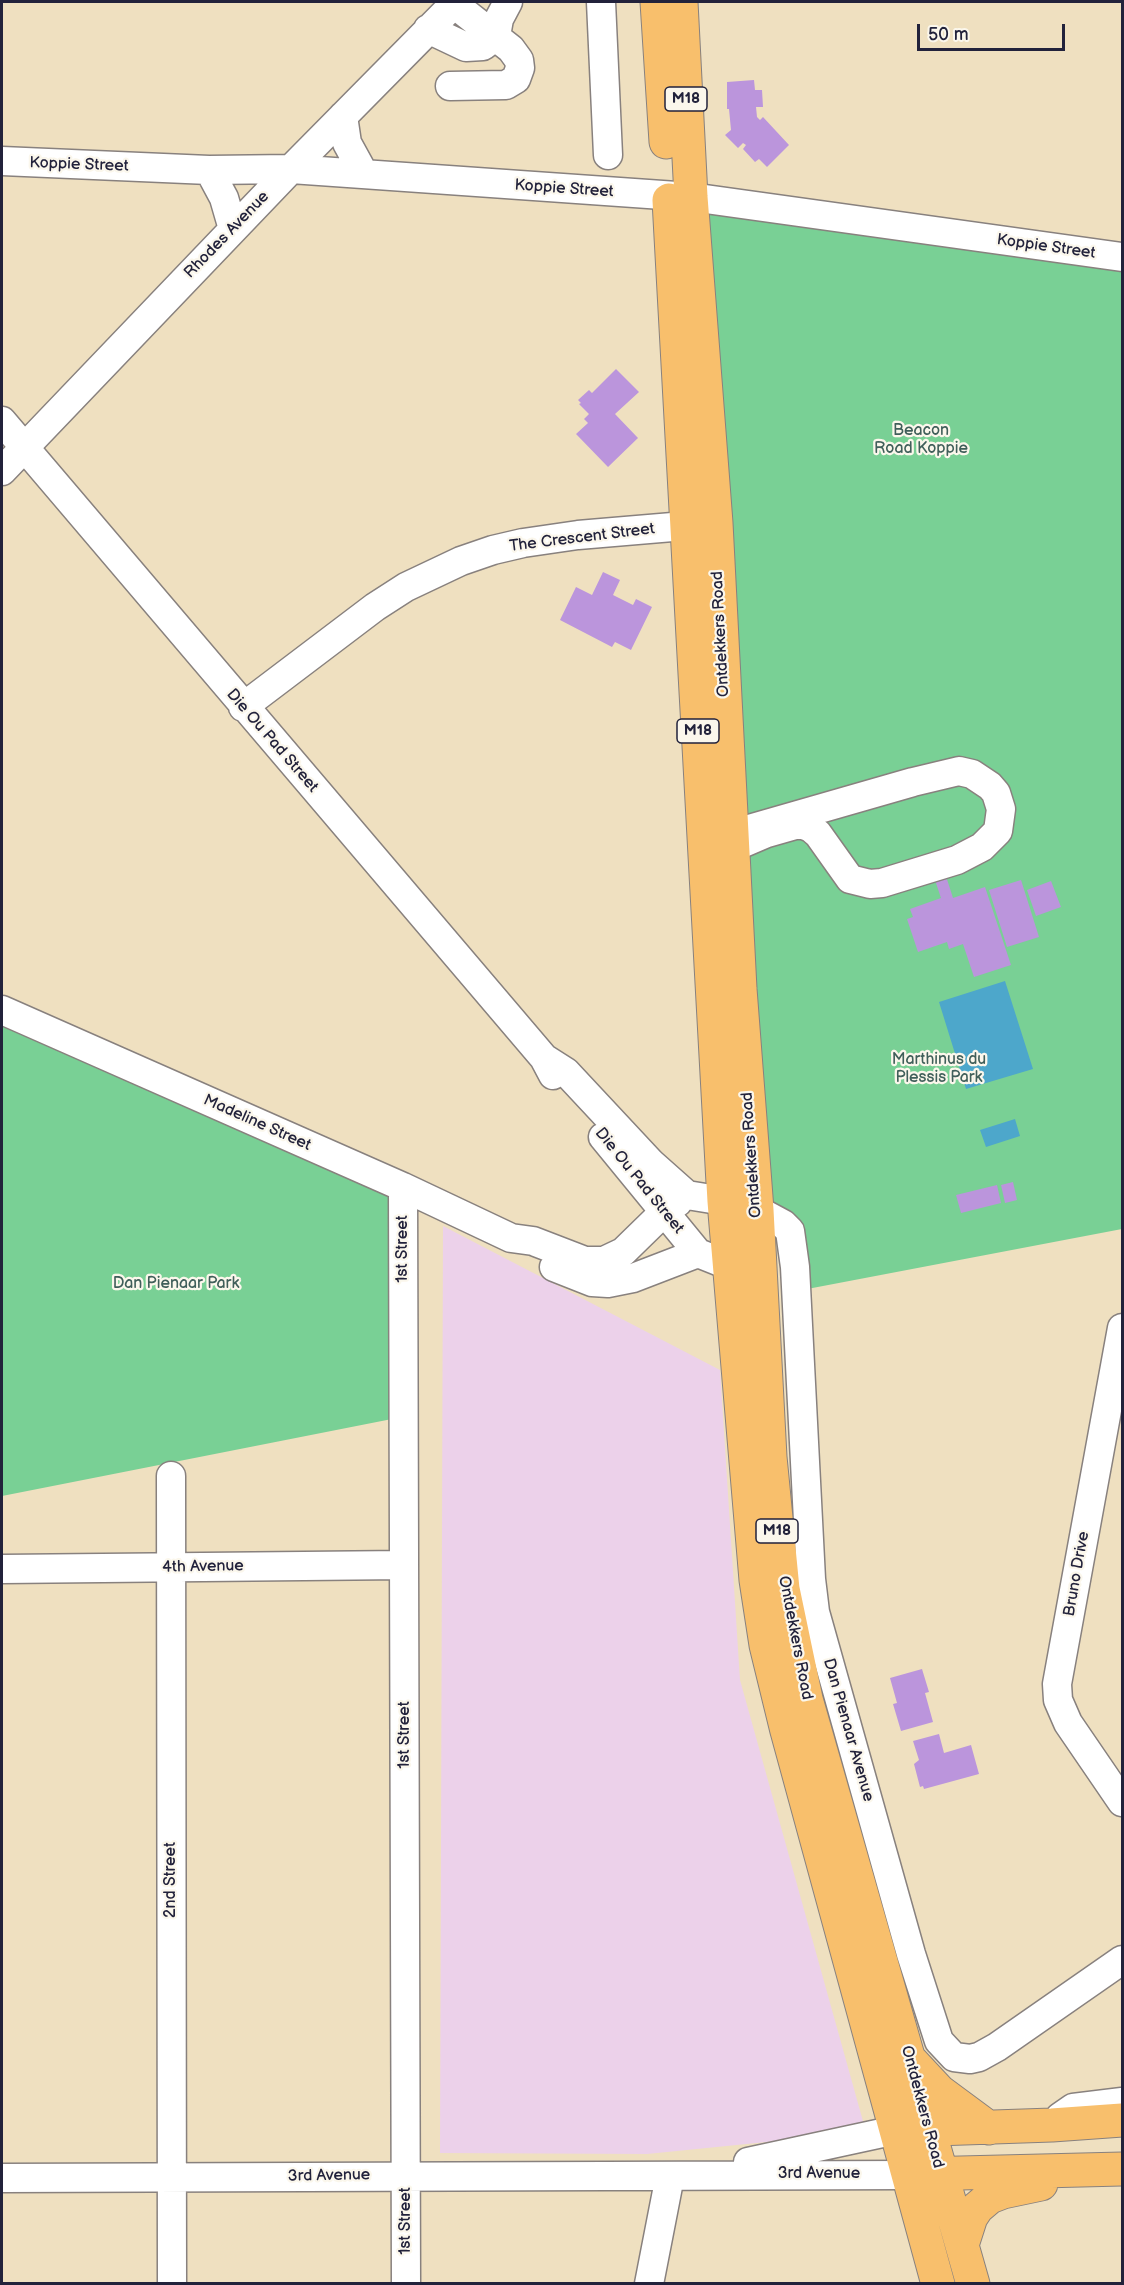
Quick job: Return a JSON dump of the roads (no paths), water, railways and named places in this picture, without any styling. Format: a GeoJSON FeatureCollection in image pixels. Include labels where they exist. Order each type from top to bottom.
{"type":"FeatureCollection","features":[{"type":"Feature","properties":{"kind":"main road","name":"Ontdekkers Road"},"geometry":{"type":"LineString","coordinates":[[657,2],[680,197],[701,524],[724,1201],[743,1267],[770,1457],[788,1617],[806,1699],[909,2060],[912,2130],[908,2175],[938,2283]]}},
{"type":"Feature","properties":{"kind":"main road","name":"Ontdekkers Road"},"geometry":{"type":"LineString","coordinates":[[680,197],[681,2]]}},
{"type":"Feature","properties":{"kind":"main road","name":"Ontdekkers Road"},"geometry":{"type":"LineString","coordinates":[[701,524],[732,841],[757,1210],[743,1267],[752,1547],[766,1644],[802,1789],[912,2130],[940,2172],[973,2283]]}},
{"type":"Feature","properties":{"kind":"main road"},"geometry":{"type":"LineString","coordinates":[[909,2060],[939,2091],[989,2128]]}},
{"type":"Feature","properties":{"kind":"main road"},"geometry":{"type":"LineString","coordinates":[[912,2130],[1122,2120]]}},
{"type":"Feature","properties":{"kind":"main road"},"geometry":{"type":"LineString","coordinates":[[908,2175],[940,2172],[1122,2169]]}},
{"type":"Feature","properties":{"kind":"main road"},"geometry":{"type":"LineString","coordinates":[[962,2245],[971,2217],[977,2208],[990,2197],[1028,2186],[1066,2182],[1122,2169]]}},
{"type":"Feature","properties":{"kind":"street"},"geometry":{"type":"LineString","coordinates":[[428,29],[466,47],[475,48],[488,44],[496,36],[499,19],[508,2]]}},
{"type":"Feature","properties":{"kind":"street"},"geometry":{"type":"LineString","coordinates":[[601,2],[608,155]]}},
{"type":"Feature","properties":{"kind":"street"},"geometry":{"type":"LineString","coordinates":[[450,86],[498,86],[512,83],[520,68],[519,60],[511,49],[455,3]]}},
{"type":"Feature","properties":{"kind":"street","name":"Rhodes Avenue"},"geometry":{"type":"LineString","coordinates":[[2,471],[291,169],[455,3]]}},
{"type":"Feature","properties":{"kind":"street"},"geometry":{"type":"LineString","coordinates":[[343,116],[347,143],[364,174]]}},
{"type":"Feature","properties":{"kind":"street","name":"Koppie Street"},"geometry":{"type":"LineString","coordinates":[[2,161],[209,170],[291,169],[680,197],[1122,257]]}},
{"type":"Feature","properties":{"kind":"street"},"geometry":{"type":"LineString","coordinates":[[209,170],[224,198],[233,229]]}},
{"type":"Feature","properties":{"kind":"street","name":"Die Ou Pad Street"},"geometry":{"type":"LineString","coordinates":[[2,422],[544,1058],[556,1080],[698,1253],[743,1267]]}},
{"type":"Feature","properties":{"kind":"street","name":"The Crescent Street"},"geometry":{"type":"LineString","coordinates":[[243,707],[375,607],[406,587],[461,561],[523,543],[701,524]]}},
{"type":"Feature","properties":{"kind":"street"},"geometry":{"type":"LineString","coordinates":[[958,771],[969,773],[987,783],[996,794],[1001,808],[998,831],[982,847],[957,860],[882,883],[870,884],[850,879],[818,834],[803,825],[732,841],[901,785],[958,771]]}},
{"type":"Feature","properties":{"kind":"street","name":"Madeline Street"},"geometry":{"type":"LineString","coordinates":[[2,1010],[403,1187],[512,1238],[534,1241],[585,1261],[604,1261],[623,1252],[664,1212],[687,1195]]}},
{"type":"Feature","properties":{"kind":"street","name":"Die Ou Pad Street"},"geometry":{"type":"LineString","coordinates":[[544,1058],[566,1072],[644,1155],[687,1195],[724,1201],[757,1210]]}},
{"type":"Feature","properties":{"kind":"street","name":"1st Street"},"geometry":{"type":"LineString","coordinates":[[403,1187],[406,2283]]}},
{"type":"Feature","properties":{"kind":"street","name":"Dan Pienaar Avenue"},"geometry":{"type":"LineString","coordinates":[[757,1210],[783,1224],[790,1231],[792,1240],[814,1612],[911,1954],[939,2041],[954,2057],[970,2059],[979,2057],[997,2047],[1122,1960]]}},
{"type":"Feature","properties":{"kind":"street","name":"Madeline Street"},"geometry":{"type":"LineString","coordinates":[[512,1238],[524,1251],[559,1270],[592,1282],[620,1282],[698,1253]]}},
{"type":"Feature","properties":{"kind":"street","name":"Bruno Drive"},"geometry":{"type":"LineString","coordinates":[[1122,1328],[1058,1684],[1058,1700],[1068,1723],[1122,1802]]}},
{"type":"Feature","properties":{"kind":"street","name":"2nd Street"},"geometry":{"type":"LineString","coordinates":[[171,1476],[172,2283]]}},
{"type":"Feature","properties":{"kind":"street","name":"4th Avenue"},"geometry":{"type":"LineString","coordinates":[[2,1569],[404,1564]]}},
{"type":"Feature","properties":{"kind":"street"},"geometry":{"type":"LineString","coordinates":[[1052,2125],[1073,2108],[1122,2102]]}},
{"type":"Feature","properties":{"kind":"street","name":"3rd Avenue"},"geometry":{"type":"LineString","coordinates":[[681,2175],[912,2130]]}},
{"type":"Feature","properties":{"kind":"street"},"geometry":{"type":"LineString","coordinates":[[650,2283],[681,2175]]}},
{"type":"Feature","properties":{"kind":"street","name":"3rd Avenue"},"geometry":{"type":"LineString","coordinates":[[2,2178],[908,2175]]}},
{"type":"Feature","properties":{"kind":"water"},"geometry":{"type":"Polygon","coordinates":[[[1005,981],[1033,1069],[966,1089],[939,1002],[1005,981]]]}},
{"type":"Feature","properties":{"kind":"water"},"geometry":{"type":"Polygon","coordinates":[[[1015,1119],[1020,1136],[986,1147],[980,1130],[1015,1119]]]}},
{"type":"Feature","properties":{"kind":"park label","name":"Beacon Road Koppie"},"geometry":{"type":"Point","coordinates":[921,440]}},
{"type":"Feature","properties":{"kind":"park label","name":"Marthinus du Plessis Park"},"geometry":{"type":"Point","coordinates":[939,1069]}},
{"type":"Feature","properties":{"kind":"park label","name":"Dan Pienaar Park"},"geometry":{"type":"Point","coordinates":[176,1284]}}]}
